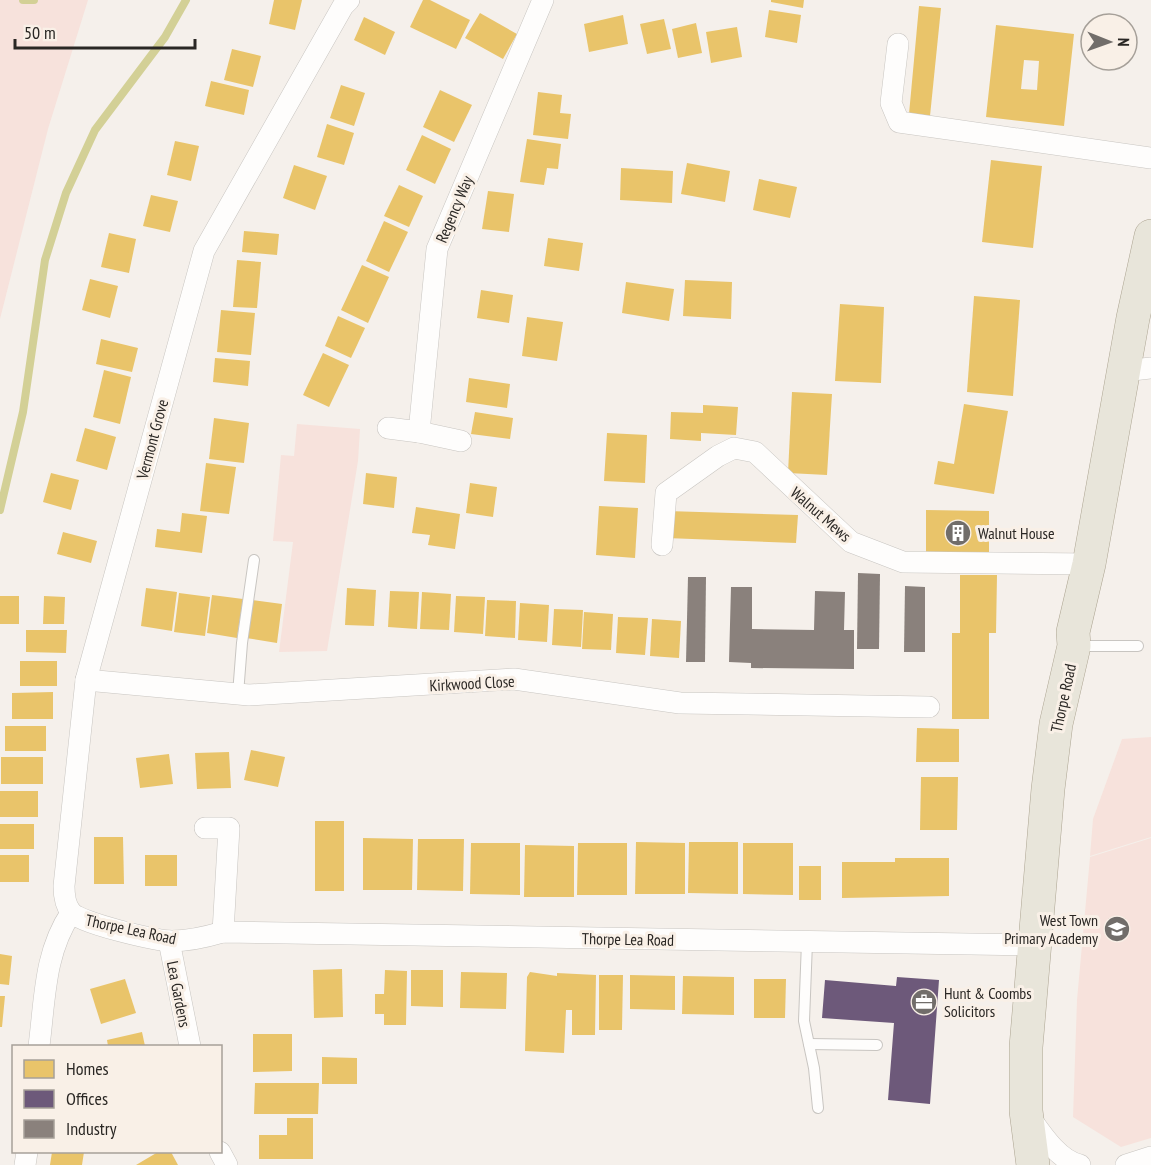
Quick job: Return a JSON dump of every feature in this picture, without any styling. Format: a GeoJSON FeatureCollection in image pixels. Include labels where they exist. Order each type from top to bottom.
{"type":"FeatureCollection","features":[{"type":"Feature","properties":{"kind":"main road","name":"Thorpe Road"},"geometry":{"type":"LineString","coordinates":[[1033,1165],[1026,1111],[1026,1047],[1033,945],[1056,724],[1074,646],[1073,632],[1137,370],[1151,236]]}},
{"type":"Feature","properties":{"kind":"street","name":"Vermont Grove"},"geometry":{"type":"LineString","coordinates":[[71,913],[65,901],[64,886],[86,680],[204,251],[343,6],[350,0]]}},
{"type":"Feature","properties":{"kind":"street","name":"Regency Way"},"geometry":{"type":"LineString","coordinates":[[419,432],[437,249],[543,0]]}},
{"type":"Feature","properties":{"kind":"street"},"geometry":{"type":"LineString","coordinates":[[898,44],[891,103],[899,122],[1151,158]]}},
{"type":"Feature","properties":{"kind":"street"},"geometry":{"type":"LineString","coordinates":[[388,428],[461,441]]}},
{"type":"Feature","properties":{"kind":"street","name":"Walnut Mews"},"geometry":{"type":"LineString","coordinates":[[662,545],[666,493],[718,456],[734,448],[755,452],[851,542],[903,562],[1089,564]]}},
{"type":"Feature","properties":{"kind":"street","name":"Kirkwood Close"},"geometry":{"type":"LineString","coordinates":[[86,680],[238,694],[514,679],[680,703],[929,707]]}},
{"type":"Feature","properties":{"kind":"street"},"geometry":{"type":"LineString","coordinates":[[205,828],[229,828],[223,932]]}},
{"type":"Feature","properties":{"kind":"street","name":"Thorpe Lea Road"},"geometry":{"type":"LineString","coordinates":[[39,1045],[50,957],[59,932],[71,913],[85,922],[169,941],[193,940],[223,932],[1033,945]]}},
{"type":"Feature","properties":{"kind":"street","name":"Lea Gardens"},"geometry":{"type":"LineString","coordinates":[[169,941],[180,1008],[189,1045]]}},
{"type":"Feature","properties":{"kind":"street"},"geometry":{"type":"LineString","coordinates":[[1026,1111],[1046,1141],[1073,1163],[1080,1165]]}},
{"type":"Feature","properties":{"kind":"street"},"geometry":{"type":"LineString","coordinates":[[1126,1165],[1151,1157]]}},
{"type":"Feature","properties":{"kind":"lane"},"geometry":{"type":"LineString","coordinates":[[238,694],[242,643],[254,560]]}},
{"type":"Feature","properties":{"kind":"lane"},"geometry":{"type":"LineString","coordinates":[[1074,646],[1138,646]]}},
{"type":"Feature","properties":{"kind":"lane"},"geometry":{"type":"LineString","coordinates":[[807,942],[804,1021],[818,1108]]}},
{"type":"Feature","properties":{"kind":"lane"},"geometry":{"type":"LineString","coordinates":[[809,1044],[877,1045]]}},
{"type":"Feature","properties":{"kind":"shaded area"},"geometry":{"type":"Polygon","coordinates":[[[0,0],[88,0],[48,129],[0,319],[0,0]]]}},
{"type":"Feature","properties":{"kind":"shaded area"},"geometry":{"type":"Polygon","coordinates":[[[297,424],[360,429],[358,461],[327,651],[279,652],[293,542],[273,541],[281,455],[294,456],[297,424]]]}},
{"type":"Feature","properties":{"kind":"shaded area"},"geometry":{"type":"Polygon","coordinates":[[[1151,737],[1151,837],[1090,856],[1093,819],[1122,739],[1151,737]]]}},
{"type":"Feature","properties":{"kind":"shaded area","name":"West Town Primary Academy"},"geometry":{"type":"Polygon","coordinates":[[[1151,838],[1151,1138],[1121,1147],[1073,1117],[1077,1000],[1090,857],[1151,838]]]}},
{"type":"Feature","properties":{"kind":"building: Homes"},"geometry":{"type":"Polygon","coordinates":[[[274,0],[302,0],[295,30],[269,24],[274,0]]]}},
{"type":"Feature","properties":{"kind":"building: Homes"},"geometry":{"type":"Polygon","coordinates":[[[423,0],[430,0],[470,20],[456,49],[410,27],[423,0]]]}},
{"type":"Feature","properties":{"kind":"building: Homes"},"geometry":{"type":"Polygon","coordinates":[[[771,0],[804,0],[803,8],[771,2],[771,0]]]}},
{"type":"Feature","properties":{"kind":"building: Homes"},"geometry":{"type":"Polygon","coordinates":[[[919,6],[941,8],[930,116],[909,114],[919,6]]]}},
{"type":"Feature","properties":{"kind":"building: Homes"},"geometry":{"type":"Polygon","coordinates":[[[769,10],[801,15],[797,43],[765,37],[769,10]]]}},
{"type":"Feature","properties":{"kind":"building: Homes"},"geometry":{"type":"Polygon","coordinates":[[[480,13],[517,34],[503,59],[465,38],[480,13]]]}},
{"type":"Feature","properties":{"kind":"building: Homes"},"geometry":{"type":"Polygon","coordinates":[[[623,15],[628,44],[589,52],[584,24],[623,15]]]}},
{"type":"Feature","properties":{"kind":"building: Homes"},"geometry":{"type":"Polygon","coordinates":[[[364,17],[395,32],[385,55],[354,40],[364,17]]]}},
{"type":"Feature","properties":{"kind":"building: Homes"},"geometry":{"type":"Polygon","coordinates":[[[664,19],[671,49],[647,54],[640,24],[664,19]]]}},
{"type":"Feature","properties":{"kind":"building: Homes"},"geometry":{"type":"Polygon","coordinates":[[[696,23],[702,53],[678,58],[672,29],[696,23]]]}},
{"type":"Feature","properties":{"kind":"building: Homes"},"geometry":{"type":"Polygon","coordinates":[[[996,25],[1074,34],[1064,126],[986,117],[996,25]],[[1024,60],[1021,89],[1037,90],[1039,61],[1024,60]]]}},
{"type":"Feature","properties":{"kind":"building: Homes"},"geometry":{"type":"Polygon","coordinates":[[[737,27],[742,57],[711,63],[706,32],[737,27]]]}},
{"type":"Feature","properties":{"kind":"building: Homes"},"geometry":{"type":"Polygon","coordinates":[[[232,49],[261,56],[253,87],[224,80],[232,49]]]}},
{"type":"Feature","properties":{"kind":"building: Homes"},"geometry":{"type":"Polygon","coordinates":[[[211,81],[249,90],[244,115],[205,106],[211,81]]]}},
{"type":"Feature","properties":{"kind":"building: Homes"},"geometry":{"type":"Polygon","coordinates":[[[341,85],[365,93],[354,126],[330,118],[341,85]]]}},
{"type":"Feature","properties":{"kind":"building: Homes"},"geometry":{"type":"Polygon","coordinates":[[[440,90],[472,105],[454,142],[423,127],[440,90]]]}},
{"type":"Feature","properties":{"kind":"building: Homes"},"geometry":{"type":"Polygon","coordinates":[[[538,92],[562,95],[560,113],[571,114],[568,139],[533,135],[538,92]]]}},
{"type":"Feature","properties":{"kind":"building: Homes"},"geometry":{"type":"Polygon","coordinates":[[[327,124],[354,133],[344,165],[317,157],[327,124]]]}},
{"type":"Feature","properties":{"kind":"building: Homes"},"geometry":{"type":"Polygon","coordinates":[[[422,135],[451,149],[435,184],[406,170],[422,135]]]}},
{"type":"Feature","properties":{"kind":"building: Homes"},"geometry":{"type":"Polygon","coordinates":[[[527,139],[561,144],[558,169],[547,168],[544,185],[520,182],[527,139]]]}},
{"type":"Feature","properties":{"kind":"building: Homes"},"geometry":{"type":"Polygon","coordinates":[[[175,141],[199,146],[191,181],[167,175],[175,141]]]}},
{"type":"Feature","properties":{"kind":"building: Homes"},"geometry":{"type":"Polygon","coordinates":[[[991,160],[1042,166],[1033,248],[982,242],[991,160]]]}},
{"type":"Feature","properties":{"kind":"building: Homes"},"geometry":{"type":"Polygon","coordinates":[[[687,163],[730,171],[725,202],[681,194],[687,163]]]}},
{"type":"Feature","properties":{"kind":"building: Homes"},"geometry":{"type":"Polygon","coordinates":[[[294,165],[327,176],[315,210],[283,198],[294,165]]]}},
{"type":"Feature","properties":{"kind":"building: Homes"},"geometry":{"type":"Polygon","coordinates":[[[621,168],[673,171],[672,203],[620,200],[621,168]]]}},
{"type":"Feature","properties":{"kind":"building: Homes"},"geometry":{"type":"Polygon","coordinates":[[[759,179],[797,187],[790,218],[753,210],[759,179]]]}},
{"type":"Feature","properties":{"kind":"building: Homes"},"geometry":{"type":"Polygon","coordinates":[[[399,185],[423,196],[409,227],[384,216],[399,185]]]}},
{"type":"Feature","properties":{"kind":"building: Homes"},"geometry":{"type":"Polygon","coordinates":[[[488,191],[514,194],[509,232],[482,229],[488,191]]]}},
{"type":"Feature","properties":{"kind":"building: Homes"},"geometry":{"type":"Polygon","coordinates":[[[151,195],[178,201],[170,232],[143,226],[151,195]]]}},
{"type":"Feature","properties":{"kind":"building: Homes"},"geometry":{"type":"Polygon","coordinates":[[[384,221],[408,232],[389,272],[366,261],[384,221]]]}},
{"type":"Feature","properties":{"kind":"building: Homes"},"geometry":{"type":"Polygon","coordinates":[[[244,231],[279,234],[277,255],[242,252],[244,231]]]}},
{"type":"Feature","properties":{"kind":"building: Homes"},"geometry":{"type":"Polygon","coordinates":[[[109,233],[136,239],[129,273],[101,267],[109,233]]]}},
{"type":"Feature","properties":{"kind":"building: Homes"},"geometry":{"type":"Polygon","coordinates":[[[548,238],[583,243],[579,271],[544,266],[548,238]]]}},
{"type":"Feature","properties":{"kind":"building: Homes"},"geometry":{"type":"Polygon","coordinates":[[[237,260],[261,262],[257,308],[233,307],[237,260]]]}},
{"type":"Feature","properties":{"kind":"building: Homes"},"geometry":{"type":"Polygon","coordinates":[[[362,265],[389,277],[368,323],[341,310],[362,265]]]}},
{"type":"Feature","properties":{"kind":"building: Homes"},"geometry":{"type":"Polygon","coordinates":[[[90,279],[118,286],[110,318],[82,310],[90,279]]]}},
{"type":"Feature","properties":{"kind":"building: Homes"},"geometry":{"type":"Polygon","coordinates":[[[685,280],[732,282],[731,319],[683,316],[685,280]]]}},
{"type":"Feature","properties":{"kind":"building: Homes"},"geometry":{"type":"Polygon","coordinates":[[[626,282],[674,289],[669,321],[622,313],[626,282]]]}},
{"type":"Feature","properties":{"kind":"building: Homes"},"geometry":{"type":"Polygon","coordinates":[[[481,290],[513,295],[509,323],[477,318],[481,290]]]}},
{"type":"Feature","properties":{"kind":"building: Homes"},"geometry":{"type":"Polygon","coordinates":[[[974,296],[1020,300],[1013,396],[967,392],[974,296]]]}},
{"type":"Feature","properties":{"kind":"building: Homes"},"geometry":{"type":"Polygon","coordinates":[[[840,304],[884,307],[881,383],[835,381],[840,304]]]}},
{"type":"Feature","properties":{"kind":"building: Homes"},"geometry":{"type":"Polygon","coordinates":[[[221,310],[255,313],[251,355],[217,352],[221,310]]]}},
{"type":"Feature","properties":{"kind":"building: Homes"},"geometry":{"type":"Polygon","coordinates":[[[338,316],[365,328],[351,358],[325,346],[338,316]]]}},
{"type":"Feature","properties":{"kind":"building: Homes"},"geometry":{"type":"Polygon","coordinates":[[[527,317],[563,322],[557,361],[522,356],[527,317]]]}},
{"type":"Feature","properties":{"kind":"building: Homes"},"geometry":{"type":"Polygon","coordinates":[[[101,339],[138,348],[132,372],[96,364],[101,339]]]}},
{"type":"Feature","properties":{"kind":"building: Homes"},"geometry":{"type":"Polygon","coordinates":[[[323,353],[349,365],[329,407],[303,395],[323,353]]]}},
{"type":"Feature","properties":{"kind":"building: Homes"},"geometry":{"type":"Polygon","coordinates":[[[215,358],[250,361],[248,386],[213,382],[215,358]]]}},
{"type":"Feature","properties":{"kind":"building: Homes"},"geometry":{"type":"Polygon","coordinates":[[[104,370],[131,377],[120,424],[93,417],[104,370]]]}},
{"type":"Feature","properties":{"kind":"building: Homes"},"geometry":{"type":"Polygon","coordinates":[[[469,378],[510,384],[507,408],[466,402],[469,378]]]}},
{"type":"Feature","properties":{"kind":"building: Homes"},"geometry":{"type":"Polygon","coordinates":[[[792,392],[832,394],[827,475],[788,473],[792,392]]]}},
{"type":"Feature","properties":{"kind":"building: Homes"},"geometry":{"type":"Polygon","coordinates":[[[964,404],[1008,411],[994,494],[934,484],[938,461],[954,464],[964,404]]]}},
{"type":"Feature","properties":{"kind":"building: Homes"},"geometry":{"type":"Polygon","coordinates":[[[703,405],[738,407],[736,435],[701,433],[701,441],[670,439],[671,412],[703,413],[703,405]]]}},
{"type":"Feature","properties":{"kind":"building: Homes"},"geometry":{"type":"Polygon","coordinates":[[[475,412],[513,418],[510,439],[471,434],[475,412]]]}},
{"type":"Feature","properties":{"kind":"building: Homes"},"geometry":{"type":"Polygon","coordinates":[[[214,418],[249,423],[244,463],[209,459],[214,418]]]}},
{"type":"Feature","properties":{"kind":"building: Homes"},"geometry":{"type":"Polygon","coordinates":[[[85,428],[116,437],[107,470],[76,461],[85,428]]]}},
{"type":"Feature","properties":{"kind":"building: Homes"},"geometry":{"type":"Polygon","coordinates":[[[607,433],[647,435],[645,483],[604,481],[607,433]]]}},
{"type":"Feature","properties":{"kind":"building: Homes"},"geometry":{"type":"Polygon","coordinates":[[[206,463],[236,467],[229,514],[200,511],[206,463]]]}},
{"type":"Feature","properties":{"kind":"building: Homes"},"geometry":{"type":"Polygon","coordinates":[[[51,473],[79,480],[71,510],[43,502],[51,473]]]}},
{"type":"Feature","properties":{"kind":"building: Homes"},"geometry":{"type":"Polygon","coordinates":[[[366,473],[397,477],[394,508],[363,504],[366,473]]]}},
{"type":"Feature","properties":{"kind":"building: Homes"},"geometry":{"type":"Polygon","coordinates":[[[470,483],[497,487],[493,517],[466,513],[470,483]]]}},
{"type":"Feature","properties":{"kind":"building: Homes"},"geometry":{"type":"Polygon","coordinates":[[[599,506],[638,508],[635,558],[596,555],[599,506]]]}},
{"type":"Feature","properties":{"kind":"building: Homes"},"geometry":{"type":"Polygon","coordinates":[[[416,507],[460,514],[455,549],[428,545],[430,535],[412,533],[416,507]]]}},
{"type":"Feature","properties":{"kind":"building: Homes","name":"Walnut House"},"geometry":{"type":"Polygon","coordinates":[[[926,510],[989,511],[989,555],[926,555],[926,510]]]}},
{"type":"Feature","properties":{"kind":"building: Homes"},"geometry":{"type":"Polygon","coordinates":[[[667,511],[798,515],[796,543],[666,538],[667,511]]]}},
{"type":"Feature","properties":{"kind":"building: Homes"},"geometry":{"type":"Polygon","coordinates":[[[182,513],[207,516],[202,553],[155,547],[157,529],[180,532],[182,513]]]}},
{"type":"Feature","properties":{"kind":"building: Homes"},"geometry":{"type":"Polygon","coordinates":[[[63,532],[97,541],[91,563],[57,554],[63,532]]]}},
{"type":"Feature","properties":{"kind":"building: Homes"},"geometry":{"type":"Polygon","coordinates":[[[960,575],[997,575],[996,633],[989,633],[989,719],[952,719],[952,633],[960,633],[960,575]]]}},
{"type":"Feature","properties":{"kind":"building: Homes"},"geometry":{"type":"Polygon","coordinates":[[[146,588],[177,592],[172,631],[141,626],[146,588]]]}},
{"type":"Feature","properties":{"kind":"building: Homes"},"geometry":{"type":"Polygon","coordinates":[[[347,588],[376,590],[374,626],[345,625],[347,588]]]}},
{"type":"Feature","properties":{"kind":"building: Homes"},"geometry":{"type":"Polygon","coordinates":[[[390,591],[419,592],[417,629],[388,627],[390,591]]]}},
{"type":"Feature","properties":{"kind":"building: Homes"},"geometry":{"type":"Polygon","coordinates":[[[422,592],[451,594],[449,630],[420,629],[422,592]]]}},
{"type":"Feature","properties":{"kind":"building: Homes"},"geometry":{"type":"Polygon","coordinates":[[[179,593],[210,597],[205,636],[174,632],[179,593]]]}},
{"type":"Feature","properties":{"kind":"building: Homes"},"geometry":{"type":"Polygon","coordinates":[[[212,595],[243,599],[237,638],[207,633],[212,595]]]}},
{"type":"Feature","properties":{"kind":"building: Homes"},"geometry":{"type":"Polygon","coordinates":[[[0,596],[19,596],[19,624],[0,624],[0,596]]]}},
{"type":"Feature","properties":{"kind":"building: Homes"},"geometry":{"type":"Polygon","coordinates":[[[44,596],[65,597],[64,624],[43,624],[44,596]]]}},
{"type":"Feature","properties":{"kind":"building: Homes"},"geometry":{"type":"Polygon","coordinates":[[[456,596],[485,597],[483,634],[454,632],[456,596]]]}},
{"type":"Feature","properties":{"kind":"building: Homes"},"geometry":{"type":"Polygon","coordinates":[[[252,600],[282,604],[277,643],[246,638],[252,600]]]}},
{"type":"Feature","properties":{"kind":"building: Homes"},"geometry":{"type":"Polygon","coordinates":[[[487,600],[516,601],[515,638],[485,636],[487,600]]]}},
{"type":"Feature","properties":{"kind":"building: Homes"},"geometry":{"type":"Polygon","coordinates":[[[520,603],[549,605],[547,642],[518,640],[520,603]]]}},
{"type":"Feature","properties":{"kind":"building: Homes"},"geometry":{"type":"Polygon","coordinates":[[[554,609],[583,610],[581,647],[552,645],[554,609]]]}},
{"type":"Feature","properties":{"kind":"building: Homes"},"geometry":{"type":"Polygon","coordinates":[[[584,612],[613,614],[611,650],[582,649],[584,612]]]}},
{"type":"Feature","properties":{"kind":"building: Homes"},"geometry":{"type":"Polygon","coordinates":[[[618,617],[648,618],[645,655],[616,653],[618,617]]]}},
{"type":"Feature","properties":{"kind":"building: Homes"},"geometry":{"type":"Polygon","coordinates":[[[652,619],[681,621],[679,658],[650,656],[652,619]]]}},
{"type":"Feature","properties":{"kind":"building: Homes"},"geometry":{"type":"Polygon","coordinates":[[[26,630],[67,630],[66,653],[26,652],[26,630]]]}},
{"type":"Feature","properties":{"kind":"building: Homes"},"geometry":{"type":"Polygon","coordinates":[[[20,661],[57,661],[57,686],[20,686],[20,661]]]}},
{"type":"Feature","properties":{"kind":"building: Homes"},"geometry":{"type":"Polygon","coordinates":[[[53,692],[53,719],[12,719],[12,693],[53,692]]]}},
{"type":"Feature","properties":{"kind":"building: Homes"},"geometry":{"type":"Polygon","coordinates":[[[5,726],[46,726],[46,751],[5,751],[5,726]]]}},
{"type":"Feature","properties":{"kind":"building: Homes"},"geometry":{"type":"Polygon","coordinates":[[[917,728],[959,729],[959,762],[916,762],[917,728]]]}},
{"type":"Feature","properties":{"kind":"building: Homes"},"geometry":{"type":"Polygon","coordinates":[[[251,750],[285,757],[278,787],[244,780],[251,750]]]}},
{"type":"Feature","properties":{"kind":"building: Homes"},"geometry":{"type":"Polygon","coordinates":[[[229,752],[231,788],[197,789],[195,753],[229,752]]]}},
{"type":"Feature","properties":{"kind":"building: Homes"},"geometry":{"type":"Polygon","coordinates":[[[169,754],[173,784],[140,788],[136,758],[169,754]]]}},
{"type":"Feature","properties":{"kind":"building: Homes"},"geometry":{"type":"Polygon","coordinates":[[[1,757],[43,757],[43,784],[1,784],[1,757]]]}},
{"type":"Feature","properties":{"kind":"building: Homes"},"geometry":{"type":"Polygon","coordinates":[[[921,777],[958,777],[957,830],[920,830],[921,777]]]}},
{"type":"Feature","properties":{"kind":"building: Homes"},"geometry":{"type":"Polygon","coordinates":[[[0,791],[38,791],[38,817],[0,817],[0,791]]]}},
{"type":"Feature","properties":{"kind":"building: Homes"},"geometry":{"type":"Polygon","coordinates":[[[315,821],[344,821],[344,891],[315,891],[315,821]]]}},
{"type":"Feature","properties":{"kind":"building: Homes"},"geometry":{"type":"Polygon","coordinates":[[[0,824],[34,824],[34,849],[0,849],[0,824]]]}},
{"type":"Feature","properties":{"kind":"building: Homes"},"geometry":{"type":"Polygon","coordinates":[[[94,837],[123,837],[124,884],[94,884],[94,837]]]}},
{"type":"Feature","properties":{"kind":"building: Homes"},"geometry":{"type":"Polygon","coordinates":[[[363,838],[413,839],[412,890],[363,890],[363,838]]]}},
{"type":"Feature","properties":{"kind":"building: Homes"},"geometry":{"type":"Polygon","coordinates":[[[418,839],[464,839],[463,891],[417,890],[418,839]]]}},
{"type":"Feature","properties":{"kind":"building: Homes"},"geometry":{"type":"Polygon","coordinates":[[[636,842],[685,843],[685,894],[635,894],[636,842]]]}},
{"type":"Feature","properties":{"kind":"building: Homes"},"geometry":{"type":"Polygon","coordinates":[[[689,842],[738,842],[738,894],[688,893],[689,842]]]}},
{"type":"Feature","properties":{"kind":"building: Homes"},"geometry":{"type":"Polygon","coordinates":[[[471,843],[520,843],[520,895],[470,894],[471,843]]]}},
{"type":"Feature","properties":{"kind":"building: Homes"},"geometry":{"type":"Polygon","coordinates":[[[578,843],[627,843],[627,895],[577,895],[578,843]]]}},
{"type":"Feature","properties":{"kind":"building: Homes"},"geometry":{"type":"Polygon","coordinates":[[[743,843],[793,843],[793,895],[743,894],[743,843]]]}},
{"type":"Feature","properties":{"kind":"building: Homes"},"geometry":{"type":"Polygon","coordinates":[[[525,845],[574,846],[574,897],[524,897],[525,845]]]}},
{"type":"Feature","properties":{"kind":"building: Homes"},"geometry":{"type":"Polygon","coordinates":[[[0,855],[29,855],[29,882],[0,882],[0,855]]]}},
{"type":"Feature","properties":{"kind":"building: Homes"},"geometry":{"type":"Polygon","coordinates":[[[145,855],[177,855],[177,886],[145,886],[145,855]]]}},
{"type":"Feature","properties":{"kind":"building: Homes"},"geometry":{"type":"Polygon","coordinates":[[[895,858],[949,858],[949,896],[842,898],[842,862],[895,862],[895,858]]]}},
{"type":"Feature","properties":{"kind":"building: Homes"},"geometry":{"type":"Polygon","coordinates":[[[799,866],[821,866],[821,900],[799,900],[799,866]]]}},
{"type":"Feature","properties":{"kind":"building: Homes"},"geometry":{"type":"Polygon","coordinates":[[[0,954],[12,956],[9,985],[0,984],[0,954]]]}},
{"type":"Feature","properties":{"kind":"building: Homes"},"geometry":{"type":"Polygon","coordinates":[[[342,969],[343,1017],[314,1018],[313,970],[342,969]]]}},
{"type":"Feature","properties":{"kind":"building: Homes"},"geometry":{"type":"Polygon","coordinates":[[[385,970],[407,971],[406,1025],[384,1025],[384,1014],[375,1014],[375,994],[384,994],[385,970]]]}},
{"type":"Feature","properties":{"kind":"building: Homes"},"geometry":{"type":"Polygon","coordinates":[[[411,970],[443,970],[443,1007],[411,1006],[411,970]]]}},
{"type":"Feature","properties":{"kind":"building: Homes"},"geometry":{"type":"Polygon","coordinates":[[[461,972],[507,973],[506,1009],[460,1008],[461,972]]]}},
{"type":"Feature","properties":{"kind":"building: Homes"},"geometry":{"type":"Polygon","coordinates":[[[530,972],[557,976],[557,973],[596,975],[595,1035],[572,1035],[572,1010],[566,1010],[564,1053],[525,1051],[527,977],[530,972]]]}},
{"type":"Feature","properties":{"kind":"building: Homes"},"geometry":{"type":"Polygon","coordinates":[[[599,975],[623,975],[622,1030],[599,1030],[599,975]]]}},
{"type":"Feature","properties":{"kind":"building: Homes"},"geometry":{"type":"Polygon","coordinates":[[[630,975],[675,976],[675,1010],[630,1009],[630,975]]]}},
{"type":"Feature","properties":{"kind":"building: Homes"},"geometry":{"type":"Polygon","coordinates":[[[683,976],[734,977],[734,1015],[682,1014],[683,976]]]}},
{"type":"Feature","properties":{"kind":"building: Homes"},"geometry":{"type":"Polygon","coordinates":[[[125,979],[136,1013],[101,1024],[90,989],[125,979]]]}},
{"type":"Feature","properties":{"kind":"building: Homes"},"geometry":{"type":"Polygon","coordinates":[[[754,979],[786,979],[785,1018],[754,1018],[754,979]]]}},
{"type":"Feature","properties":{"kind":"building: Homes"},"geometry":{"type":"Polygon","coordinates":[[[0,996],[5,996],[2,1027],[0,1027],[0,996]]]}},
{"type":"Feature","properties":{"kind":"building: Homes"},"geometry":{"type":"Polygon","coordinates":[[[142,1032],[145,1045],[108,1045],[107,1040],[142,1032]]]}},
{"type":"Feature","properties":{"kind":"building: Homes"},"geometry":{"type":"Polygon","coordinates":[[[253,1034],[292,1034],[292,1071],[253,1072],[253,1034]]]}},
{"type":"Feature","properties":{"kind":"building: Homes"},"geometry":{"type":"Polygon","coordinates":[[[322,1057],[357,1058],[357,1084],[322,1084],[322,1057]]]}},
{"type":"Feature","properties":{"kind":"building: Homes"},"geometry":{"type":"Polygon","coordinates":[[[255,1083],[319,1083],[318,1114],[254,1114],[255,1083]]]}},
{"type":"Feature","properties":{"kind":"building: Homes"},"geometry":{"type":"Polygon","coordinates":[[[287,1118],[313,1118],[313,1159],[259,1159],[259,1135],[287,1135],[287,1118]]]}},
{"type":"Feature","properties":{"kind":"building: Homes"},"geometry":{"type":"Polygon","coordinates":[[[52,1153],[84,1153],[82,1165],[50,1165],[52,1153]]]}},
{"type":"Feature","properties":{"kind":"building: Homes"},"geometry":{"type":"Polygon","coordinates":[[[156,1153],[172,1153],[178,1165],[136,1165],[156,1153]]]}},
{"type":"Feature","properties":{"kind":"building: Offices"},"geometry":{"type":"Polygon","coordinates":[[[897,977],[939,980],[930,1104],[888,1100],[894,1023],[822,1018],[825,980],[896,986],[897,977]]]}},
{"type":"Feature","properties":{"kind":"building: Industry"},"geometry":{"type":"Polygon","coordinates":[[[858,573],[880,574],[879,649],[857,649],[858,573]]]}},
{"type":"Feature","properties":{"kind":"building: Industry"},"geometry":{"type":"Polygon","coordinates":[[[688,577],[706,577],[705,662],[686,662],[688,577]]]}},
{"type":"Feature","properties":{"kind":"building: Industry"},"geometry":{"type":"Polygon","coordinates":[[[905,586],[925,587],[925,652],[904,652],[905,586]]]}},
{"type":"Feature","properties":{"kind":"building: Industry"},"geometry":{"type":"Polygon","coordinates":[[[731,587],[752,587],[752,629],[814,630],[815,591],[845,592],[844,630],[854,630],[854,669],[751,668],[751,663],[729,662],[731,587]]]}},
{"type":"Feature","properties":{"kind":"waterway"},"geometry":{"type":"LineString","coordinates":[[23,0],[34,0]]}},
{"type":"Feature","properties":{"kind":"waterway"},"geometry":{"type":"LineString","coordinates":[[0,510],[23,412],[45,260],[66,193],[95,130],[165,37],[186,0]]}},
{"type":"Feature","properties":{"kind":"place","name":"Walnut House"},"geometry":{"type":"Point","coordinates":[958,533]}},
{"type":"Feature","properties":{"kind":"place","name":"West Town Primary Academy"},"geometry":{"type":"Point","coordinates":[1117,929]}},
{"type":"Feature","properties":{"kind":"place","name":"Hunt & Coombs Solicitors"},"geometry":{"type":"Point","coordinates":[924,1002]}}]}
